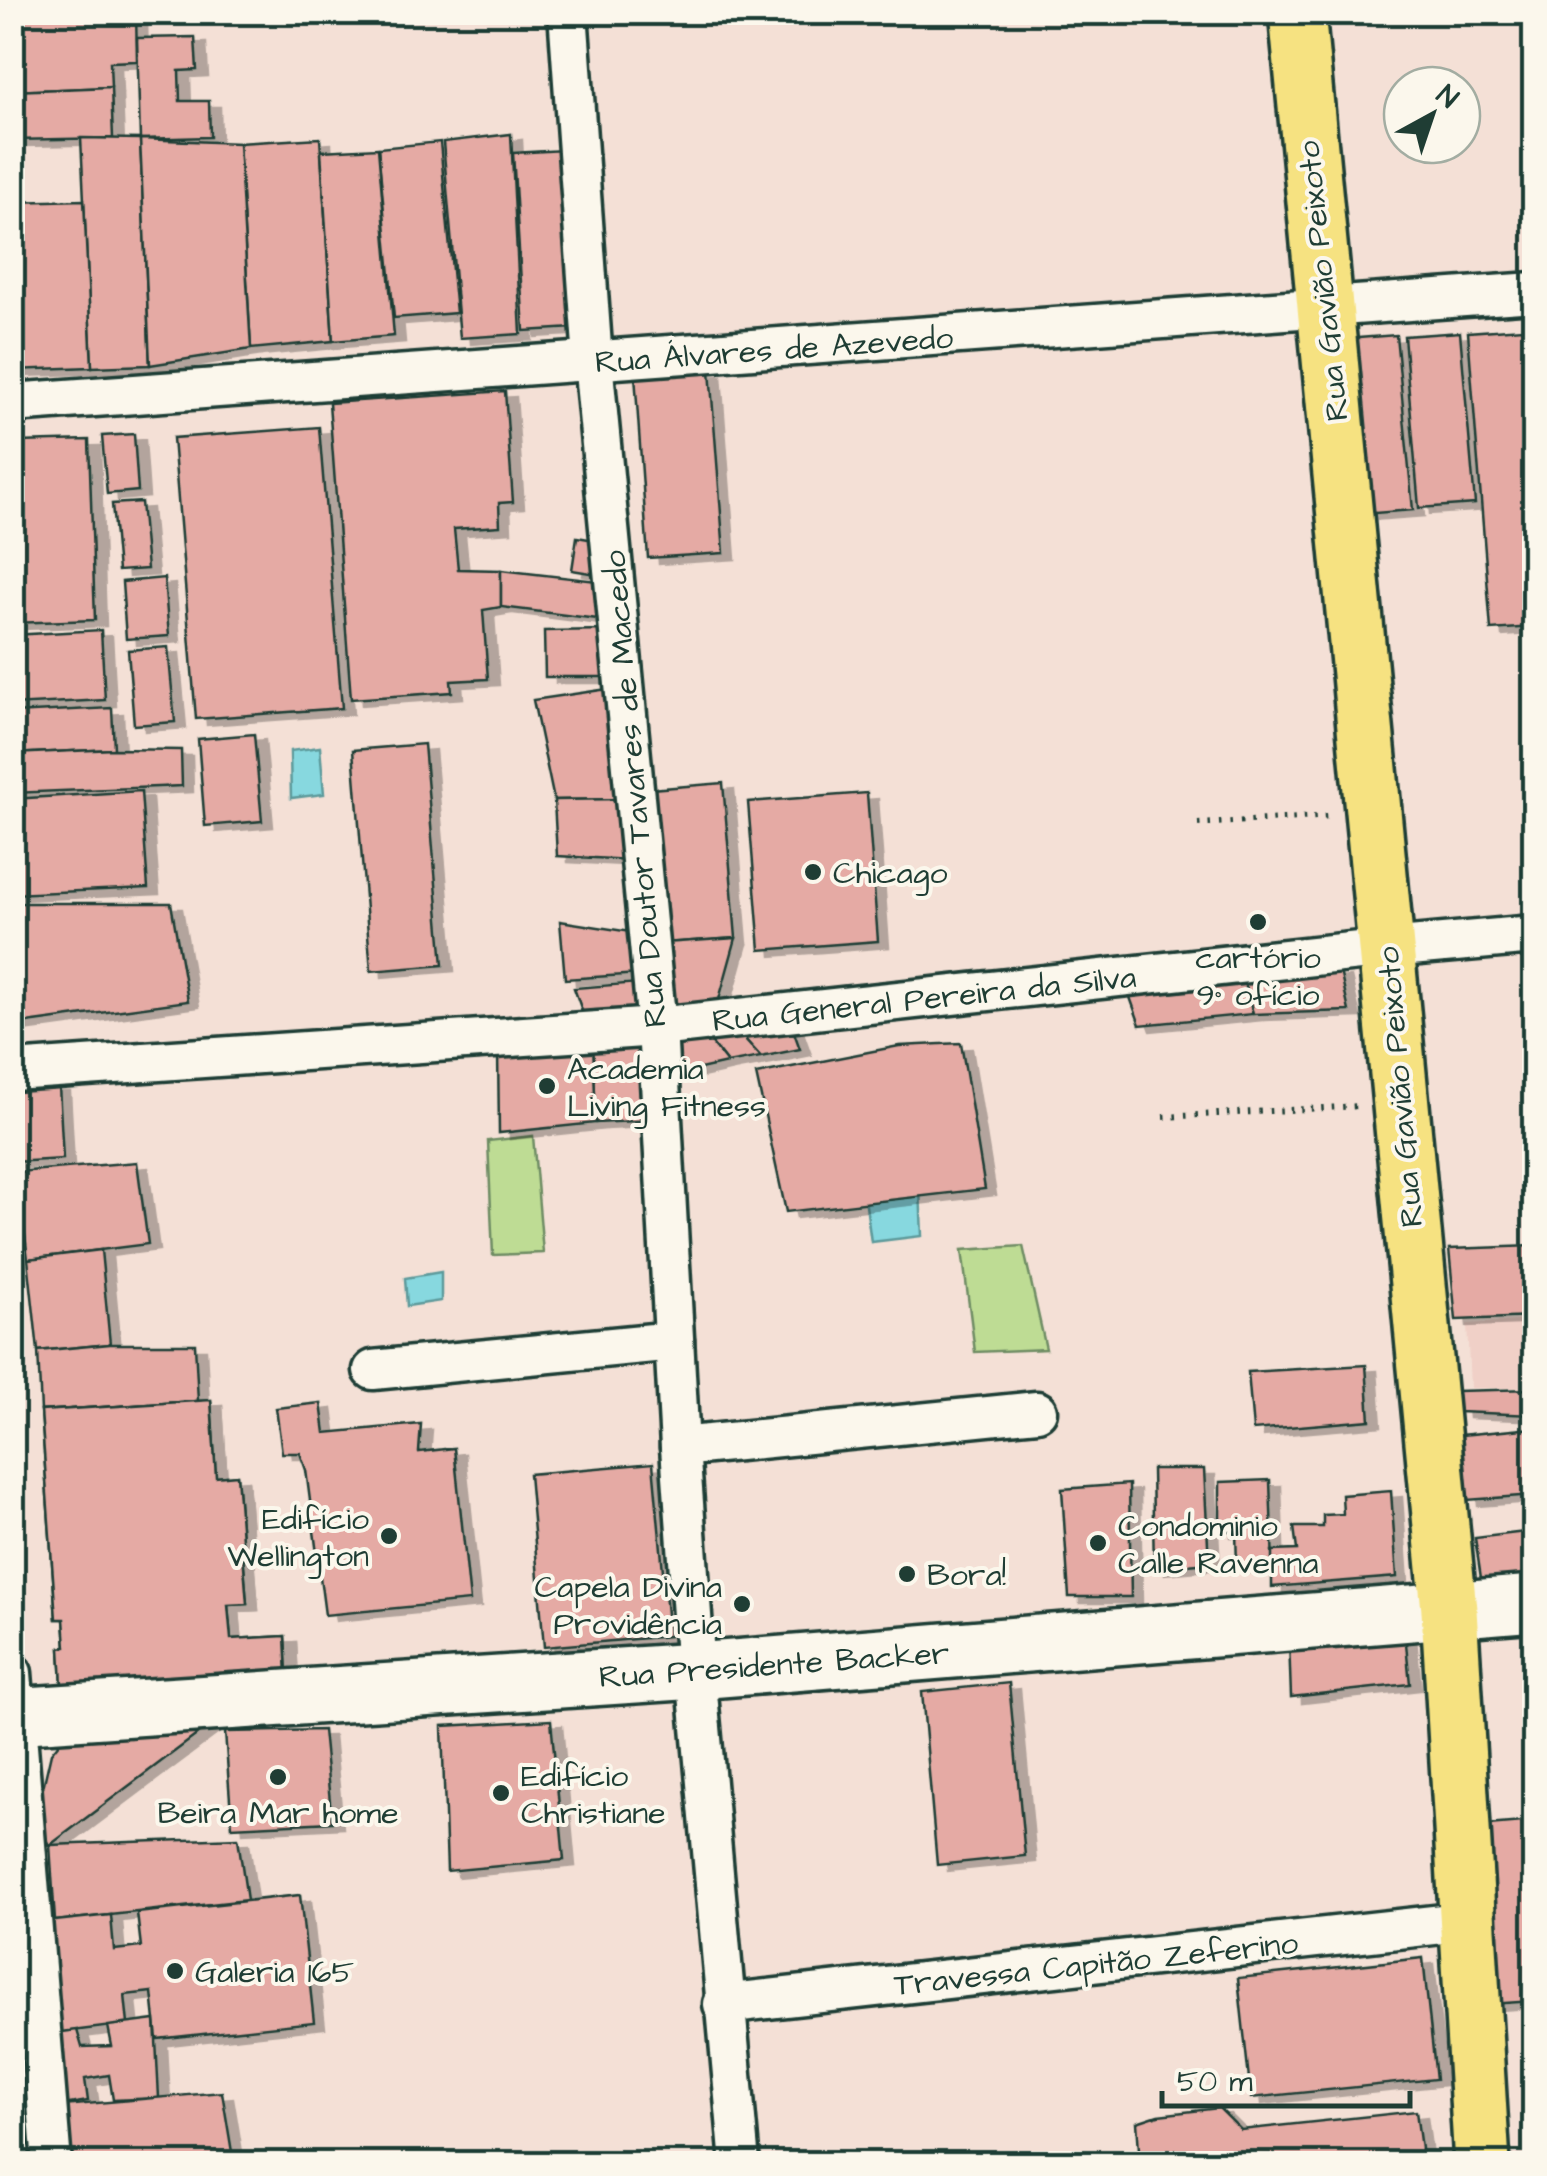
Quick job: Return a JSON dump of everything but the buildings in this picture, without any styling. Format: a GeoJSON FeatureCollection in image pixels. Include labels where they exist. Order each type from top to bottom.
{"type":"FeatureCollection","features":[{"type":"Feature","properties":{"kind":"main road","name":"Rua Gavião Peixoto"},"geometry":{"type":"LineString","coordinates":[[1296,12],[1449,1610],[1482,2164]]}},
{"type":"Feature","properties":{"kind":"street","name":"Rua Doutor Tavares de Macedo"},"geometry":{"type":"LineString","coordinates":[[568,12],[594,362],[657,1027],[696,1671],[740,2164]]}},
{"type":"Feature","properties":{"kind":"street","name":"Rua Álvares de Azevedo"},"geometry":{"type":"LineString","coordinates":[[12,403],[1534,292]]}},
{"type":"Feature","properties":{"kind":"street","name":"Rua General Pereira da Silva"},"geometry":{"type":"LineString","coordinates":[[12,1071],[657,1027],[1534,935]]}},
{"type":"Feature","properties":{"kind":"street"},"geometry":{"type":"LineString","coordinates":[[373,1370],[674,1340]]}},
{"type":"Feature","properties":{"kind":"street"},"geometry":{"type":"LineString","coordinates":[[680,1447],[1037,1411]]}},
{"type":"Feature","properties":{"kind":"street","name":"Rua Presidente Backer"},"geometry":{"type":"LineString","coordinates":[[14,1702],[696,1671],[1534,1603]]}},
{"type":"Feature","properties":{"kind":"street"},"geometry":{"type":"LineString","coordinates":[[14,1702],[52,2164]]}},
{"type":"Feature","properties":{"kind":"street","name":"Travessa Capitão Zeferino"},"geometry":{"type":"LineString","coordinates":[[723,2004],[1470,1921]]}},
{"type":"Feature","properties":{"kind":"path"},"geometry":{"type":"LineString","coordinates":[[1198,824],[1374,813]]}},
{"type":"Feature","properties":{"kind":"path"},"geometry":{"type":"LineString","coordinates":[[1164,1117],[1401,1103]]}},
{"type":"Feature","properties":{"kind":"shaded area"},"geometry":{"type":"Polygon","coordinates":[[[1534,1320],[1534,1388],[1470,1388],[1467,1324],[1534,1320]]]}},
{"type":"Feature","properties":{"kind":"green space"},"geometry":{"type":"Polygon","coordinates":[[[533,1136],[543,1253],[493,1255],[488,1141],[533,1136]]]}},
{"type":"Feature","properties":{"kind":"green space"},"geometry":{"type":"Polygon","coordinates":[[[1023,1246],[1046,1349],[975,1352],[962,1250],[1023,1246]]]}},
{"type":"Feature","properties":{"kind":"water"},"geometry":{"type":"Polygon","coordinates":[[[320,747],[324,794],[291,798],[290,751],[320,747]]]}},
{"type":"Feature","properties":{"kind":"water"},"geometry":{"type":"Polygon","coordinates":[[[920,1189],[922,1236],[871,1242],[865,1198],[920,1189]]]}},
{"type":"Feature","properties":{"kind":"water"},"geometry":{"type":"Polygon","coordinates":[[[441,1272],[441,1301],[407,1306],[405,1278],[441,1272]]]}},
{"type":"Feature","properties":{"kind":"place","name":"Chicago"},"geometry":{"type":"Point","coordinates":[813,872]}},
{"type":"Feature","properties":{"kind":"place","name":"cartório 9° ofício"},"geometry":{"type":"Point","coordinates":[1258,922]}},
{"type":"Feature","properties":{"kind":"place","name":"Academia Living Fitness"},"geometry":{"type":"Point","coordinates":[547,1086]}},
{"type":"Feature","properties":{"kind":"place","name":"Edifício Wellington"},"geometry":{"type":"Point","coordinates":[389,1536]}},
{"type":"Feature","properties":{"kind":"place","name":"Condominio Calle Ravenna"},"geometry":{"type":"Point","coordinates":[1098,1543]}},
{"type":"Feature","properties":{"kind":"place","name":"Bora!"},"geometry":{"type":"Point","coordinates":[907,1574]}},
{"type":"Feature","properties":{"kind":"place","name":"Capela Divina Providência"},"geometry":{"type":"Point","coordinates":[742,1604]}},
{"type":"Feature","properties":{"kind":"place","name":"Beira Mar home"},"geometry":{"type":"Point","coordinates":[278,1777]}},
{"type":"Feature","properties":{"kind":"place","name":"Edifício Christiane"},"geometry":{"type":"Point","coordinates":[501,1793]}},
{"type":"Feature","properties":{"kind":"place","name":"Galeria 165"},"geometry":{"type":"Point","coordinates":[175,1971]}}]}
